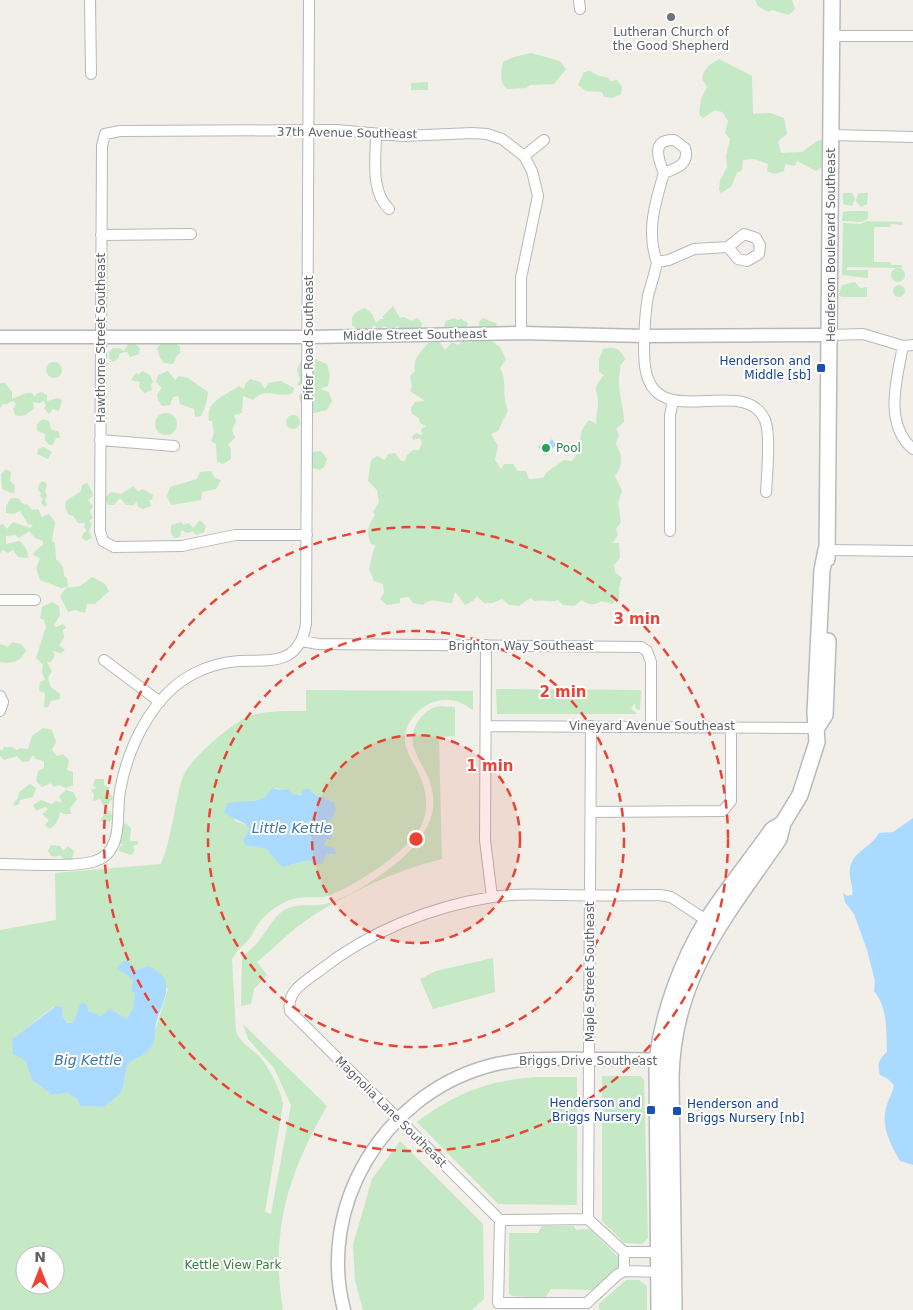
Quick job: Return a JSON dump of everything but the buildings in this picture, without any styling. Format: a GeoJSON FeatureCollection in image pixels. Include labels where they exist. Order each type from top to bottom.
{"type":"FeatureCollection","features":[{"type":"Feature","properties":{"kind":"main road","name":"Henderson Boulevard Southeast"},"geometry":{"type":"LineString","coordinates":[[658,1310],[664,1061],[683,1000],[712,924],[779,839],[783,823],[800,795],[810,769],[818,728],[815,713],[821,589],[826,550],[831,335],[832,0]]}},
{"type":"Feature","properties":{"kind":"main road","name":"Henderson Boulevard Southeast"},"geometry":{"type":"LineString","coordinates":[[664,1061],[675,1252],[674,1310]]}},
{"type":"Feature","properties":{"kind":"street"},"geometry":{"type":"LineString","coordinates":[[90,0],[91,74]]}},
{"type":"Feature","properties":{"kind":"street","name":"Pifer Road Southeast"},"geometry":{"type":"LineString","coordinates":[[302,641],[306,624],[310,131],[309,0]]}},
{"type":"Feature","properties":{"kind":"street"},"geometry":{"type":"LineString","coordinates":[[832,36],[913,36]]}},
{"type":"Feature","properties":{"kind":"street","name":"37th Avenue Southeast"},"geometry":{"type":"LineString","coordinates":[[105,134],[120,131],[337,130],[376,134],[486,134],[502,139],[524,156]]}},
{"type":"Feature","properties":{"kind":"street","name":"Hawthorne Street Southeast"},"geometry":{"type":"LineString","coordinates":[[105,134],[102,146],[100,337],[100,531],[103,541],[114,546],[182,546],[235,535],[306,535]]}},
{"type":"Feature","properties":{"kind":"street"},"geometry":{"type":"LineString","coordinates":[[376,134],[377,189],[382,202],[389,209]]}},
{"type":"Feature","properties":{"kind":"street"},"geometry":{"type":"LineString","coordinates":[[832,135],[913,137]]}},
{"type":"Feature","properties":{"kind":"street"},"geometry":{"type":"LineString","coordinates":[[521,333],[521,278],[538,196],[532,171],[524,156],[544,140]]}},
{"type":"Feature","properties":{"kind":"street"},"geometry":{"type":"LineString","coordinates":[[664,173],[652,221],[652,249],[657,262],[648,300],[646,371],[651,385],[673,401],[742,402],[759,412],[767,426],[766,492]]}},
{"type":"Feature","properties":{"kind":"street"},"geometry":{"type":"LineString","coordinates":[[101,234],[191,234]]}},
{"type":"Feature","properties":{"kind":"street"},"geometry":{"type":"LineString","coordinates":[[657,262],[694,248],[728,247]]}},
{"type":"Feature","properties":{"kind":"street","name":"Middle Street Southeast"},"geometry":{"type":"LineString","coordinates":[[0,337],[309,337],[521,333],[646,336],[831,335]]}},
{"type":"Feature","properties":{"kind":"street"},"geometry":{"type":"LineString","coordinates":[[831,335],[863,334],[908,345],[894,409],[898,425],[907,444],[913,449]]}},
{"type":"Feature","properties":{"kind":"street"},"geometry":{"type":"LineString","coordinates":[[670,531],[670,415],[673,401]]}},
{"type":"Feature","properties":{"kind":"street"},"geometry":{"type":"LineString","coordinates":[[100,440],[174,446]]}},
{"type":"Feature","properties":{"kind":"street"},"geometry":{"type":"LineString","coordinates":[[826,550],[913,551]]}},
{"type":"Feature","properties":{"kind":"street"},"geometry":{"type":"LineString","coordinates":[[0,600],[35,600]]}},
{"type":"Feature","properties":{"kind":"street"},"geometry":{"type":"LineString","coordinates":[[0,864],[87,864],[101,858],[110,850],[116,836],[120,791],[128,761],[142,728],[160,702],[177,684],[203,669],[230,662],[275,661],[288,656],[302,641]]}},
{"type":"Feature","properties":{"kind":"street","name":"Brighton Way Southeast"},"geometry":{"type":"LineString","coordinates":[[302,641],[318,644],[642,647],[647,651],[651,662],[651,726]]}},
{"type":"Feature","properties":{"kind":"street"},"geometry":{"type":"LineString","coordinates":[[486,645],[485,840],[492,897],[660,895],[671,897],[712,924]]}},
{"type":"Feature","properties":{"kind":"street"},"geometry":{"type":"LineString","coordinates":[[104,660],[160,702]]}},
{"type":"Feature","properties":{"kind":"street"},"geometry":{"type":"LineString","coordinates":[[0,696],[2,705],[0,712]]}},
{"type":"Feature","properties":{"kind":"street","name":"Vineyard Avenue Southeast"},"geometry":{"type":"LineString","coordinates":[[486,726],[818,728]]}},
{"type":"Feature","properties":{"kind":"street","name":"Maple Street Southeast"},"geometry":{"type":"LineString","coordinates":[[588,1219],[591,726]]}},
{"type":"Feature","properties":{"kind":"street"},"geometry":{"type":"LineString","coordinates":[[591,812],[724,811],[731,802],[731,726]]}},
{"type":"Feature","properties":{"kind":"street","name":"Magnolia Lane Southeast"},"geometry":{"type":"LineString","coordinates":[[492,897],[430,912],[389,928],[330,962],[292,993],[288,1002],[290,1011],[500,1220]]}},
{"type":"Feature","properties":{"kind":"street","name":"Briggs Drive Southeast"},"geometry":{"type":"LineString","coordinates":[[344,1310],[338,1261],[342,1222],[348,1200],[366,1160],[384,1133],[418,1101],[445,1084],[486,1067],[528,1060],[664,1061]]}},
{"type":"Feature","properties":{"kind":"street"},"geometry":{"type":"LineString","coordinates":[[498,1303],[500,1220],[588,1219],[624,1252],[675,1252]]}},
{"type":"Feature","properties":{"kind":"street"},"geometry":{"type":"LineString","coordinates":[[624,1252],[624,1271]]}},
{"type":"Feature","properties":{"kind":"street"},"geometry":{"type":"LineString","coordinates":[[489,1310],[498,1303],[587,1307],[617,1275],[624,1271],[675,1271]]}},
{"type":"Feature","properties":{"kind":"green space"},"geometry":{"type":"Polygon","coordinates":[[[755,0],[792,0],[795,9],[789,15],[772,10],[768,12],[758,6],[755,0]]]}},
{"type":"Feature","properties":{"kind":"green space"},"geometry":{"type":"Polygon","coordinates":[[[531,53],[560,61],[566,69],[554,84],[530,85],[526,88],[507,89],[502,80],[503,62],[531,53]]]}},
{"type":"Feature","properties":{"kind":"green space"},"geometry":{"type":"Polygon","coordinates":[[[719,59],[752,76],[753,114],[770,113],[784,118],[787,134],[778,141],[781,153],[802,152],[817,141],[824,139],[825,165],[816,171],[797,161],[795,166],[785,164],[784,171],[774,174],[767,171],[768,164],[754,159],[743,160],[742,170],[737,173],[731,187],[721,193],[719,190],[720,180],[727,167],[726,156],[730,139],[725,133],[728,121],[722,112],[715,110],[703,118],[699,114],[701,99],[707,87],[702,79],[704,72],[712,63],[719,59]]]}},
{"type":"Feature","properties":{"kind":"green space"},"geometry":{"type":"Polygon","coordinates":[[[590,71],[599,76],[607,77],[610,81],[617,80],[622,87],[621,94],[612,98],[604,97],[602,92],[586,91],[578,85],[584,72],[590,71]]]}},
{"type":"Feature","properties":{"kind":"green space"},"geometry":{"type":"Polygon","coordinates":[[[428,82],[428,90],[411,90],[411,83],[428,82]]]}},
{"type":"Feature","properties":{"kind":"green space"},"geometry":{"type":"Polygon","coordinates":[[[843,193],[852,193],[855,199],[852,206],[843,204],[843,193]]]}},
{"type":"Feature","properties":{"kind":"green space"},"geometry":{"type":"Polygon","coordinates":[[[858,193],[868,193],[867,204],[861,207],[856,201],[858,193]]]}},
{"type":"Feature","properties":{"kind":"green space"},"geometry":{"type":"Polygon","coordinates":[[[868,211],[868,219],[861,222],[842,221],[843,212],[868,211]]]}},
{"type":"Feature","properties":{"kind":"green space"},"geometry":{"type":"Polygon","coordinates":[[[866,221],[902,222],[903,225],[891,224],[890,227],[874,227],[874,262],[890,262],[891,265],[902,265],[902,268],[847,267],[847,270],[868,270],[868,278],[842,275],[843,223],[861,224],[866,221]]]}},
{"type":"Feature","properties":{"kind":"green space"},"geometry":{"type":"Polygon","coordinates":[[[895,268],[901,268],[905,275],[901,282],[895,282],[891,278],[891,272],[895,268]]]}},
{"type":"Feature","properties":{"kind":"green space"},"geometry":{"type":"Polygon","coordinates":[[[855,282],[860,288],[867,287],[867,297],[841,297],[839,294],[842,285],[855,282]]]}},
{"type":"Feature","properties":{"kind":"green space"},"geometry":{"type":"Polygon","coordinates":[[[897,285],[901,285],[905,291],[901,297],[897,297],[893,293],[893,289],[897,285]]]}},
{"type":"Feature","properties":{"kind":"green space"},"geometry":{"type":"Polygon","coordinates":[[[393,306],[400,318],[404,317],[412,321],[417,318],[422,323],[421,329],[415,332],[410,328],[409,332],[401,333],[398,326],[391,330],[384,326],[379,330],[374,325],[368,331],[360,331],[352,325],[353,316],[362,309],[365,308],[372,314],[376,323],[380,319],[384,319],[382,317],[393,306]]]}},
{"type":"Feature","properties":{"kind":"green space"},"geometry":{"type":"Polygon","coordinates":[[[454,318],[468,323],[466,328],[449,333],[444,326],[446,321],[454,318]]]}},
{"type":"Feature","properties":{"kind":"green space"},"geometry":{"type":"Polygon","coordinates":[[[483,318],[497,324],[495,328],[480,329],[479,322],[483,318]]]}},
{"type":"Feature","properties":{"kind":"green space"},"geometry":{"type":"Polygon","coordinates":[[[483,335],[500,347],[506,359],[500,368],[504,378],[505,399],[508,410],[498,431],[491,434],[498,446],[495,460],[501,469],[504,464],[513,464],[518,471],[526,471],[529,479],[543,478],[547,472],[564,460],[572,461],[581,448],[580,440],[584,426],[589,420],[597,424],[598,399],[596,388],[604,375],[599,372],[599,360],[603,349],[617,349],[625,359],[620,366],[619,380],[624,422],[616,429],[619,435],[616,444],[621,460],[620,468],[615,476],[622,491],[618,503],[621,522],[616,529],[618,535],[613,543],[619,543],[620,558],[614,565],[615,572],[622,578],[619,587],[619,598],[612,604],[601,601],[592,604],[582,600],[574,606],[563,605],[558,600],[535,601],[530,598],[519,606],[509,605],[502,599],[493,603],[484,603],[477,596],[465,605],[455,592],[452,603],[433,600],[423,605],[413,603],[409,597],[400,598],[400,603],[387,605],[380,599],[384,593],[383,584],[374,581],[369,569],[375,545],[371,544],[368,529],[375,515],[373,512],[379,502],[377,490],[368,481],[371,460],[377,456],[385,460],[388,454],[395,453],[401,461],[405,461],[407,455],[413,450],[419,450],[422,443],[420,438],[413,440],[412,436],[416,433],[422,435],[421,429],[426,426],[420,423],[419,418],[412,414],[411,408],[415,402],[425,401],[410,391],[412,386],[410,376],[415,371],[416,358],[421,351],[430,341],[439,341],[445,350],[452,342],[458,345],[465,339],[469,343],[483,335]]]}},
{"type":"Feature","properties":{"kind":"green space"},"geometry":{"type":"Polygon","coordinates":[[[164,340],[173,340],[180,347],[180,354],[177,355],[173,364],[164,363],[160,358],[157,348],[164,340]]]}},
{"type":"Feature","properties":{"kind":"green space"},"geometry":{"type":"Polygon","coordinates":[[[128,344],[135,344],[140,348],[139,354],[130,357],[127,352],[120,353],[118,359],[113,362],[109,358],[109,352],[113,348],[119,348],[124,351],[128,344]]]}},
{"type":"Feature","properties":{"kind":"green space"},"geometry":{"type":"Polygon","coordinates":[[[315,359],[327,364],[330,376],[328,386],[320,389],[329,392],[332,401],[327,410],[314,413],[303,410],[299,397],[301,392],[311,388],[297,385],[300,380],[297,370],[301,360],[315,359]]]}},
{"type":"Feature","properties":{"kind":"green space"},"geometry":{"type":"Polygon","coordinates":[[[54,362],[62,370],[54,378],[46,370],[54,362]]]}},
{"type":"Feature","properties":{"kind":"green space"},"geometry":{"type":"Polygon","coordinates":[[[143,371],[150,375],[153,382],[151,385],[152,390],[144,393],[139,387],[140,382],[131,380],[136,373],[139,374],[143,371]]]}},
{"type":"Feature","properties":{"kind":"green space"},"geometry":{"type":"Polygon","coordinates":[[[168,371],[175,380],[179,376],[188,378],[208,392],[206,405],[201,416],[195,417],[194,409],[180,404],[178,396],[173,397],[170,405],[162,406],[157,394],[162,388],[156,382],[158,375],[168,371]]]}},
{"type":"Feature","properties":{"kind":"green space"},"geometry":{"type":"Polygon","coordinates":[[[250,379],[260,382],[265,389],[268,383],[281,381],[294,388],[293,393],[282,395],[267,393],[253,400],[243,396],[242,413],[234,415],[236,421],[232,430],[235,438],[228,444],[231,449],[231,459],[223,464],[217,462],[216,444],[211,441],[214,433],[212,421],[209,421],[210,408],[218,399],[239,386],[244,389],[245,384],[250,379]]]}},
{"type":"Feature","properties":{"kind":"green space"},"geometry":{"type":"Polygon","coordinates":[[[0,383],[5,383],[12,392],[12,399],[26,393],[32,393],[35,397],[36,394],[42,392],[47,395],[47,401],[58,398],[62,400],[59,411],[53,409],[49,414],[44,408],[46,405],[44,401],[39,403],[33,402],[34,408],[23,416],[15,415],[13,409],[16,404],[13,401],[3,404],[0,408],[0,383]]]}},
{"type":"Feature","properties":{"kind":"green space"},"geometry":{"type":"Polygon","coordinates":[[[166,413],[174,416],[177,424],[174,432],[166,435],[158,432],[155,424],[158,416],[166,413]]]}},
{"type":"Feature","properties":{"kind":"green space"},"geometry":{"type":"Polygon","coordinates":[[[293,415],[298,417],[300,422],[298,427],[293,429],[288,427],[286,422],[288,417],[293,415]]]}},
{"type":"Feature","properties":{"kind":"green space"},"geometry":{"type":"Polygon","coordinates":[[[43,419],[49,421],[51,429],[59,432],[60,438],[56,438],[53,445],[49,445],[45,440],[45,434],[37,431],[37,424],[43,419]]]}},
{"type":"Feature","properties":{"kind":"green space"},"geometry":{"type":"Polygon","coordinates":[[[44,447],[52,452],[48,459],[37,454],[38,449],[44,447]]]}},
{"type":"Feature","properties":{"kind":"green space"},"geometry":{"type":"Polygon","coordinates":[[[321,451],[327,459],[325,466],[320,470],[312,468],[311,452],[321,451]]]}},
{"type":"Feature","properties":{"kind":"green space"},"geometry":{"type":"Polygon","coordinates":[[[6,469],[11,473],[10,481],[15,486],[14,494],[2,489],[1,474],[6,469]]]}},
{"type":"Feature","properties":{"kind":"green space"},"geometry":{"type":"Polygon","coordinates":[[[211,471],[215,478],[221,480],[216,489],[202,492],[201,500],[171,505],[167,496],[170,487],[197,479],[200,472],[211,471]]]}},
{"type":"Feature","properties":{"kind":"green space"},"geometry":{"type":"Polygon","coordinates":[[[43,481],[47,484],[45,500],[47,505],[44,507],[41,503],[43,499],[40,496],[41,493],[38,490],[39,484],[43,481]]]}},
{"type":"Feature","properties":{"kind":"green space"},"geometry":{"type":"Polygon","coordinates":[[[87,483],[93,496],[88,500],[93,506],[90,512],[93,518],[89,521],[92,524],[89,531],[92,538],[86,541],[82,538],[83,533],[87,531],[84,527],[85,523],[78,523],[73,516],[68,514],[65,507],[66,501],[81,491],[82,485],[87,483]]]}},
{"type":"Feature","properties":{"kind":"green space"},"geometry":{"type":"Polygon","coordinates":[[[133,486],[138,491],[143,489],[153,495],[152,500],[149,500],[151,506],[143,509],[138,507],[137,501],[134,505],[126,505],[120,498],[114,505],[108,505],[104,498],[111,492],[121,494],[133,486]]]}},
{"type":"Feature","properties":{"kind":"green space"},"geometry":{"type":"Polygon","coordinates":[[[11,498],[18,498],[32,510],[38,509],[42,517],[49,514],[55,522],[52,541],[55,543],[56,559],[63,567],[68,587],[61,588],[40,580],[36,568],[40,558],[33,555],[43,545],[43,541],[35,538],[29,531],[19,538],[15,535],[6,536],[6,544],[19,541],[23,544],[28,558],[18,557],[13,550],[8,553],[3,550],[0,553],[0,525],[3,524],[7,529],[13,522],[30,528],[33,525],[28,524],[20,511],[13,514],[6,513],[6,506],[11,498]]]}},
{"type":"Feature","properties":{"kind":"green space"},"geometry":{"type":"Polygon","coordinates":[[[200,520],[206,526],[204,532],[196,535],[193,531],[187,533],[181,530],[180,537],[174,538],[171,533],[171,525],[181,522],[183,525],[189,523],[193,528],[200,520]]]}},
{"type":"Feature","properties":{"kind":"green space"},"geometry":{"type":"Polygon","coordinates":[[[92,577],[105,584],[109,591],[95,604],[87,604],[85,613],[75,610],[68,612],[60,596],[66,588],[80,586],[92,577]]]}},
{"type":"Feature","properties":{"kind":"green space"},"geometry":{"type":"Polygon","coordinates":[[[52,602],[59,606],[60,615],[54,625],[56,627],[63,624],[66,628],[63,630],[64,638],[59,645],[65,650],[61,653],[52,651],[55,655],[51,662],[47,662],[52,671],[48,678],[51,687],[60,694],[60,699],[51,701],[48,707],[44,707],[45,693],[39,691],[40,682],[45,680],[42,673],[43,665],[36,658],[46,627],[44,620],[40,618],[42,607],[52,602]]]}},
{"type":"Feature","properties":{"kind":"green space"},"geometry":{"type":"Polygon","coordinates":[[[12,642],[21,644],[26,650],[24,654],[16,661],[0,662],[0,644],[8,647],[12,642]]]}},
{"type":"Feature","properties":{"kind":"green space"},"geometry":{"type":"Polygon","coordinates":[[[496,689],[641,690],[640,710],[636,709],[635,703],[631,708],[637,714],[497,714],[496,689]]]}},
{"type":"Feature","properties":{"kind":"green space","name":"Kettle View Park"},"geometry":{"type":"Polygon","coordinates":[[[306,690],[473,691],[473,710],[455,701],[441,700],[433,702],[413,717],[406,731],[406,747],[424,786],[426,802],[426,811],[421,827],[409,842],[377,869],[340,891],[322,897],[297,898],[274,908],[260,921],[232,959],[236,1031],[240,1039],[260,1057],[277,1086],[283,1104],[265,1212],[271,1214],[291,1105],[274,1068],[248,1039],[243,1024],[327,1106],[302,1155],[286,1204],[281,1228],[279,1254],[283,1310],[0,1310],[0,930],[56,920],[55,873],[161,864],[168,843],[182,779],[192,763],[219,736],[245,718],[267,712],[306,711],[306,690]],[[276,788],[263,799],[242,802],[234,817],[235,821],[247,825],[249,830],[243,840],[251,846],[266,849],[291,865],[324,856],[328,848],[324,845],[327,840],[324,830],[325,823],[328,821],[333,802],[316,795],[312,791],[297,795],[276,788]],[[123,961],[117,967],[129,974],[133,981],[131,991],[135,993],[133,1008],[127,1020],[118,1014],[101,1016],[94,1014],[80,1004],[73,1024],[67,1023],[62,1016],[63,1007],[53,1007],[12,1039],[29,1065],[32,1080],[52,1095],[66,1093],[77,1099],[80,1106],[104,1107],[119,1095],[123,1088],[127,1065],[149,1050],[168,989],[148,966],[136,970],[123,961]]]}},
{"type":"Feature","properties":{"kind":"green space"},"geometry":{"type":"Polygon","coordinates":[[[440,706],[455,707],[455,736],[439,737],[442,859],[406,870],[369,885],[301,924],[257,962],[267,975],[254,989],[251,1004],[241,1006],[242,959],[262,938],[278,915],[288,908],[325,904],[349,895],[390,868],[412,849],[419,840],[433,810],[433,797],[430,781],[417,755],[412,738],[414,729],[421,717],[428,711],[440,706]]]}},
{"type":"Feature","properties":{"kind":"green space"},"geometry":{"type":"Polygon","coordinates":[[[43,728],[52,730],[56,742],[52,750],[57,756],[63,754],[69,760],[67,770],[73,772],[73,785],[66,788],[59,785],[54,787],[51,783],[42,787],[36,781],[38,771],[44,768],[44,761],[36,759],[33,755],[29,761],[22,762],[17,756],[4,760],[0,756],[0,749],[2,751],[4,747],[12,747],[17,750],[20,748],[28,749],[32,736],[43,728]]]}},
{"type":"Feature","properties":{"kind":"green space"},"geometry":{"type":"Polygon","coordinates":[[[95,779],[104,779],[104,785],[110,788],[108,791],[113,798],[107,806],[103,805],[100,799],[93,801],[94,794],[91,790],[97,788],[93,786],[95,779]]]}},
{"type":"Feature","properties":{"kind":"green space"},"geometry":{"type":"Polygon","coordinates":[[[30,784],[36,788],[33,797],[20,800],[19,804],[15,806],[13,804],[18,798],[19,792],[30,784]]]}},
{"type":"Feature","properties":{"kind":"green space"},"geometry":{"type":"Polygon","coordinates":[[[66,790],[73,792],[77,799],[70,809],[71,814],[60,812],[57,822],[49,829],[45,825],[49,820],[42,814],[48,809],[45,807],[36,811],[33,805],[41,800],[51,804],[56,801],[62,803],[59,796],[66,790]]]}},
{"type":"Feature","properties":{"kind":"green space"},"geometry":{"type":"Polygon","coordinates":[[[106,811],[110,811],[113,817],[110,822],[100,821],[106,811]]]}},
{"type":"Feature","properties":{"kind":"green space"},"geometry":{"type":"Polygon","coordinates":[[[125,823],[131,828],[130,841],[138,841],[138,844],[133,846],[135,851],[131,855],[119,851],[119,847],[123,845],[118,842],[121,827],[125,823]]]}},
{"type":"Feature","properties":{"kind":"green space"},"geometry":{"type":"Polygon","coordinates":[[[51,845],[60,846],[63,851],[68,846],[74,851],[72,860],[65,860],[60,855],[56,857],[51,856],[48,851],[51,845]]]}},
{"type":"Feature","properties":{"kind":"green space"},"geometry":{"type":"Polygon","coordinates":[[[493,958],[495,992],[433,1009],[420,979],[436,971],[493,958]]]}},
{"type":"Feature","properties":{"kind":"green space"},"geometry":{"type":"Polygon","coordinates":[[[602,1076],[640,1076],[644,1080],[648,1238],[642,1244],[624,1243],[602,1221],[602,1076]]]}},
{"type":"Feature","properties":{"kind":"green space"},"geometry":{"type":"Polygon","coordinates":[[[535,1077],[577,1077],[577,1205],[498,1204],[417,1122],[445,1103],[473,1090],[487,1085],[535,1077]]]}},
{"type":"Feature","properties":{"kind":"green space"},"geometry":{"type":"Polygon","coordinates":[[[400,1141],[483,1224],[484,1299],[472,1310],[363,1310],[355,1280],[353,1245],[372,1179],[400,1141]]]}},
{"type":"Feature","properties":{"kind":"green space"},"geometry":{"type":"Polygon","coordinates":[[[542,1226],[574,1226],[576,1230],[590,1229],[618,1257],[619,1266],[593,1290],[551,1289],[545,1298],[512,1296],[509,1293],[509,1233],[538,1233],[542,1226]]]}},
{"type":"Feature","properties":{"kind":"green space"},"geometry":{"type":"Polygon","coordinates":[[[626,1280],[639,1280],[647,1286],[647,1310],[599,1310],[599,1304],[626,1280]]]}},
{"type":"Feature","properties":{"kind":"water","name":"Pool"},"geometry":{"type":"Polygon","coordinates":[[[552,439],[556,445],[545,455],[538,447],[541,444],[546,445],[552,439]]]}},
{"type":"Feature","properties":{"kind":"water","name":"Little Kettle"},"geometry":{"type":"Polygon","coordinates":[[[272,788],[288,789],[293,794],[301,795],[304,789],[309,789],[316,795],[333,802],[336,809],[332,819],[325,823],[324,830],[333,835],[331,840],[327,840],[324,845],[335,849],[336,854],[326,854],[322,864],[313,864],[310,860],[282,867],[266,849],[245,845],[243,840],[249,830],[247,825],[224,813],[227,804],[258,800],[268,794],[272,788]]]}},
{"type":"Feature","properties":{"kind":"water"},"geometry":{"type":"Polygon","coordinates":[[[913,818],[913,1165],[900,1161],[890,1142],[886,1129],[886,1108],[894,1085],[880,1075],[879,1071],[879,1062],[887,1052],[884,1012],[879,998],[874,991],[875,981],[867,950],[854,914],[845,902],[843,893],[847,896],[852,895],[850,868],[855,857],[879,833],[893,832],[913,818]]]}},
{"type":"Feature","properties":{"kind":"water","name":"Big Kettle"},"geometry":{"type":"Polygon","coordinates":[[[123,961],[128,961],[136,970],[148,966],[157,971],[166,983],[165,997],[156,1024],[152,1046],[147,1052],[127,1065],[123,1088],[119,1095],[104,1107],[80,1106],[77,1099],[66,1093],[52,1095],[32,1080],[26,1061],[13,1054],[12,1039],[56,1006],[63,1007],[62,1016],[67,1023],[73,1023],[80,1004],[83,1003],[86,1004],[89,1011],[101,1016],[110,1009],[127,1019],[133,1008],[135,993],[131,991],[133,981],[117,967],[123,961]]]}},
{"type":"Feature","properties":{"kind":"place","name":"Lutheran Church of the Good Shepherd"},"geometry":{"type":"Point","coordinates":[671,17]}},
{"type":"Feature","properties":{"kind":"place","name":"Henderson and Middle [sb]"},"geometry":{"type":"Point","coordinates":[821,368]}},
{"type":"Feature","properties":{"kind":"place","name":"Pool"},"geometry":{"type":"Point","coordinates":[546,448]}},
{"type":"Feature","properties":{"kind":"place","name":"Henderson and Briggs Nursery"},"geometry":{"type":"Point","coordinates":[651,1110]}},
{"type":"Feature","properties":{"kind":"place","name":"Henderson and Briggs Nursery [nb]"},"geometry":{"type":"Point","coordinates":[677,1111]}}]}
